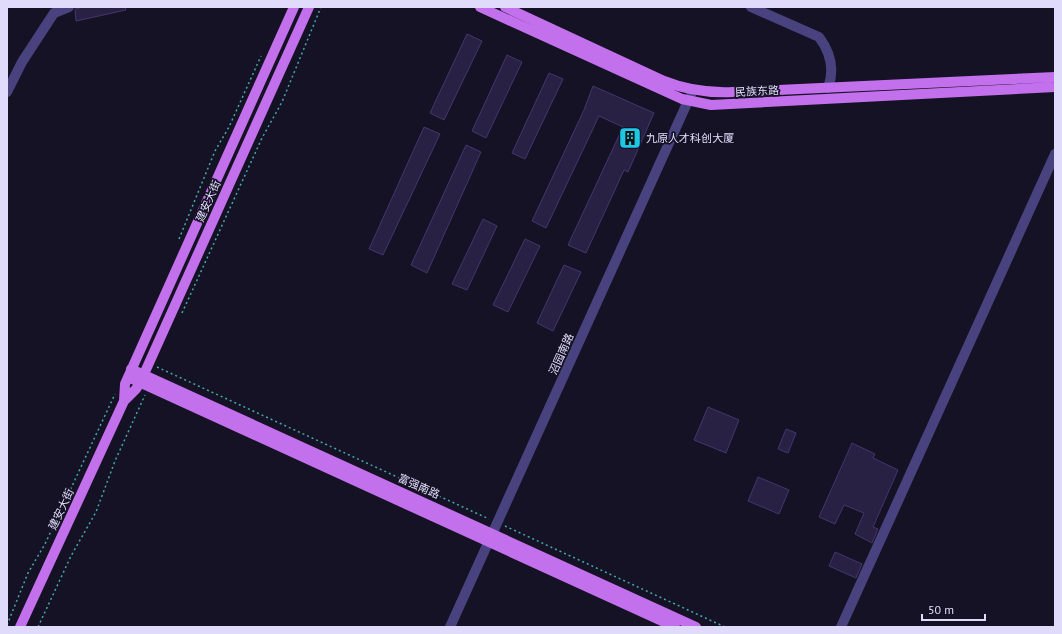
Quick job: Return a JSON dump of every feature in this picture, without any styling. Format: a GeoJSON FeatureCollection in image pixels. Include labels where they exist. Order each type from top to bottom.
{"type":"FeatureCollection","features":[{"type":"Feature","properties":{"kind":"main road","name":"建安大街"},"geometry":{"type":"LineString","coordinates":[[124,401],[125,384],[129,373],[294,7]]}},
{"type":"Feature","properties":{"kind":"main road","name":"建安大街"},"geometry":{"type":"LineString","coordinates":[[20,627],[124,401],[146,381],[309,7]]}},
{"type":"Feature","properties":{"kind":"main road","name":"民族东路"},"geometry":{"type":"LineString","coordinates":[[480,7],[682,99],[711,105],[1055,87]]}},
{"type":"Feature","properties":{"kind":"main road","name":"民族东路"},"geometry":{"type":"LineString","coordinates":[[505,7],[664,80],[692,90],[733,92],[1055,77]]}},
{"type":"Feature","properties":{"kind":"main road","name":"富强南路"},"geometry":{"type":"LineString","coordinates":[[129,373],[491,538],[696,627]]}},
{"type":"Feature","properties":{"kind":"main road","name":"富强南路"},"geometry":{"type":"LineString","coordinates":[[491,538],[675,627]]}},
{"type":"Feature","properties":{"kind":"street"},"geometry":{"type":"LineString","coordinates":[[7,92],[22,62],[54,13],[69,7]]}},
{"type":"Feature","properties":{"kind":"street"},"geometry":{"type":"LineString","coordinates":[[751,7],[819,37],[826,46],[832,61],[832,77],[828,88]]}},
{"type":"Feature","properties":{"kind":"street","name":"沼园南路"},"geometry":{"type":"LineString","coordinates":[[450,627],[692,90]]}},
{"type":"Feature","properties":{"kind":"street"},"geometry":{"type":"LineString","coordinates":[[841,627],[1055,154]]}},
{"type":"Feature","properties":{"kind":"path"},"geometry":{"type":"LineString","coordinates":[[181,317],[262,138],[282,102],[321,7]]}},
{"type":"Feature","properties":{"kind":"path"},"geometry":{"type":"LineString","coordinates":[[38,627],[71,556],[94,516],[153,365],[725,627]]}},
{"type":"Feature","properties":{"kind":"building"},"geometry":{"type":"Polygon","coordinates":[[[84,7],[125,7],[126,10],[76,21],[75,9],[84,7]]]}},
{"type":"Feature","properties":{"kind":"building"},"geometry":{"type":"Polygon","coordinates":[[[467,34],[482,41],[444,120],[430,113],[467,34]]]}},
{"type":"Feature","properties":{"kind":"building"},"geometry":{"type":"Polygon","coordinates":[[[507,55],[522,62],[486,138],[472,131],[507,55]]]}},
{"type":"Feature","properties":{"kind":"building"},"geometry":{"type":"Polygon","coordinates":[[[549,73],[563,79],[525,159],[512,153],[549,73]]]}},
{"type":"Feature","properties":{"kind":"building"},"geometry":{"type":"Polygon","coordinates":[[[593,86],[654,113],[628,172],[624,170],[586,253],[568,245],[623,127],[599,116],[546,228],[532,221],[584,110],[593,86]]]}},
{"type":"Feature","properties":{"kind":"building"},"geometry":{"type":"Polygon","coordinates":[[[424,127],[440,134],[383,255],[369,249],[424,127]]]}},
{"type":"Feature","properties":{"kind":"building"},"geometry":{"type":"Polygon","coordinates":[[[466,145],[481,152],[427,273],[411,265],[466,145]]]}},
{"type":"Feature","properties":{"kind":"building"},"geometry":{"type":"Polygon","coordinates":[[[483,219],[497,226],[467,290],[452,284],[483,219]]]}},
{"type":"Feature","properties":{"kind":"building"},"geometry":{"type":"Polygon","coordinates":[[[525,239],[540,246],[508,312],[493,305],[525,239]]]}},
{"type":"Feature","properties":{"kind":"building"},"geometry":{"type":"Polygon","coordinates":[[[564,265],[581,272],[553,331],[537,323],[564,265]]]}},
{"type":"Feature","properties":{"kind":"building"},"geometry":{"type":"Polygon","coordinates":[[[708,407],[739,420],[726,453],[694,440],[708,407]]]}},
{"type":"Feature","properties":{"kind":"building"},"geometry":{"type":"Polygon","coordinates":[[[786,429],[796,433],[788,453],[778,449],[786,429]]]}},
{"type":"Feature","properties":{"kind":"building"},"geometry":{"type":"Polygon","coordinates":[[[852,443],[875,454],[873,458],[898,470],[873,527],[878,529],[872,543],[855,534],[864,513],[844,505],[835,524],[819,517],[852,443]]]}},
{"type":"Feature","properties":{"kind":"building"},"geometry":{"type":"Polygon","coordinates":[[[758,477],[789,490],[779,514],[748,501],[758,477]]]}},
{"type":"Feature","properties":{"kind":"building"},"geometry":{"type":"Polygon","coordinates":[[[835,552],[862,564],[856,578],[829,566],[835,552]]]}},
{"type":"Feature","properties":{"kind":"place","name":"九原人才科创大厦"},"geometry":{"type":"Point","coordinates":[630,138]}}]}
